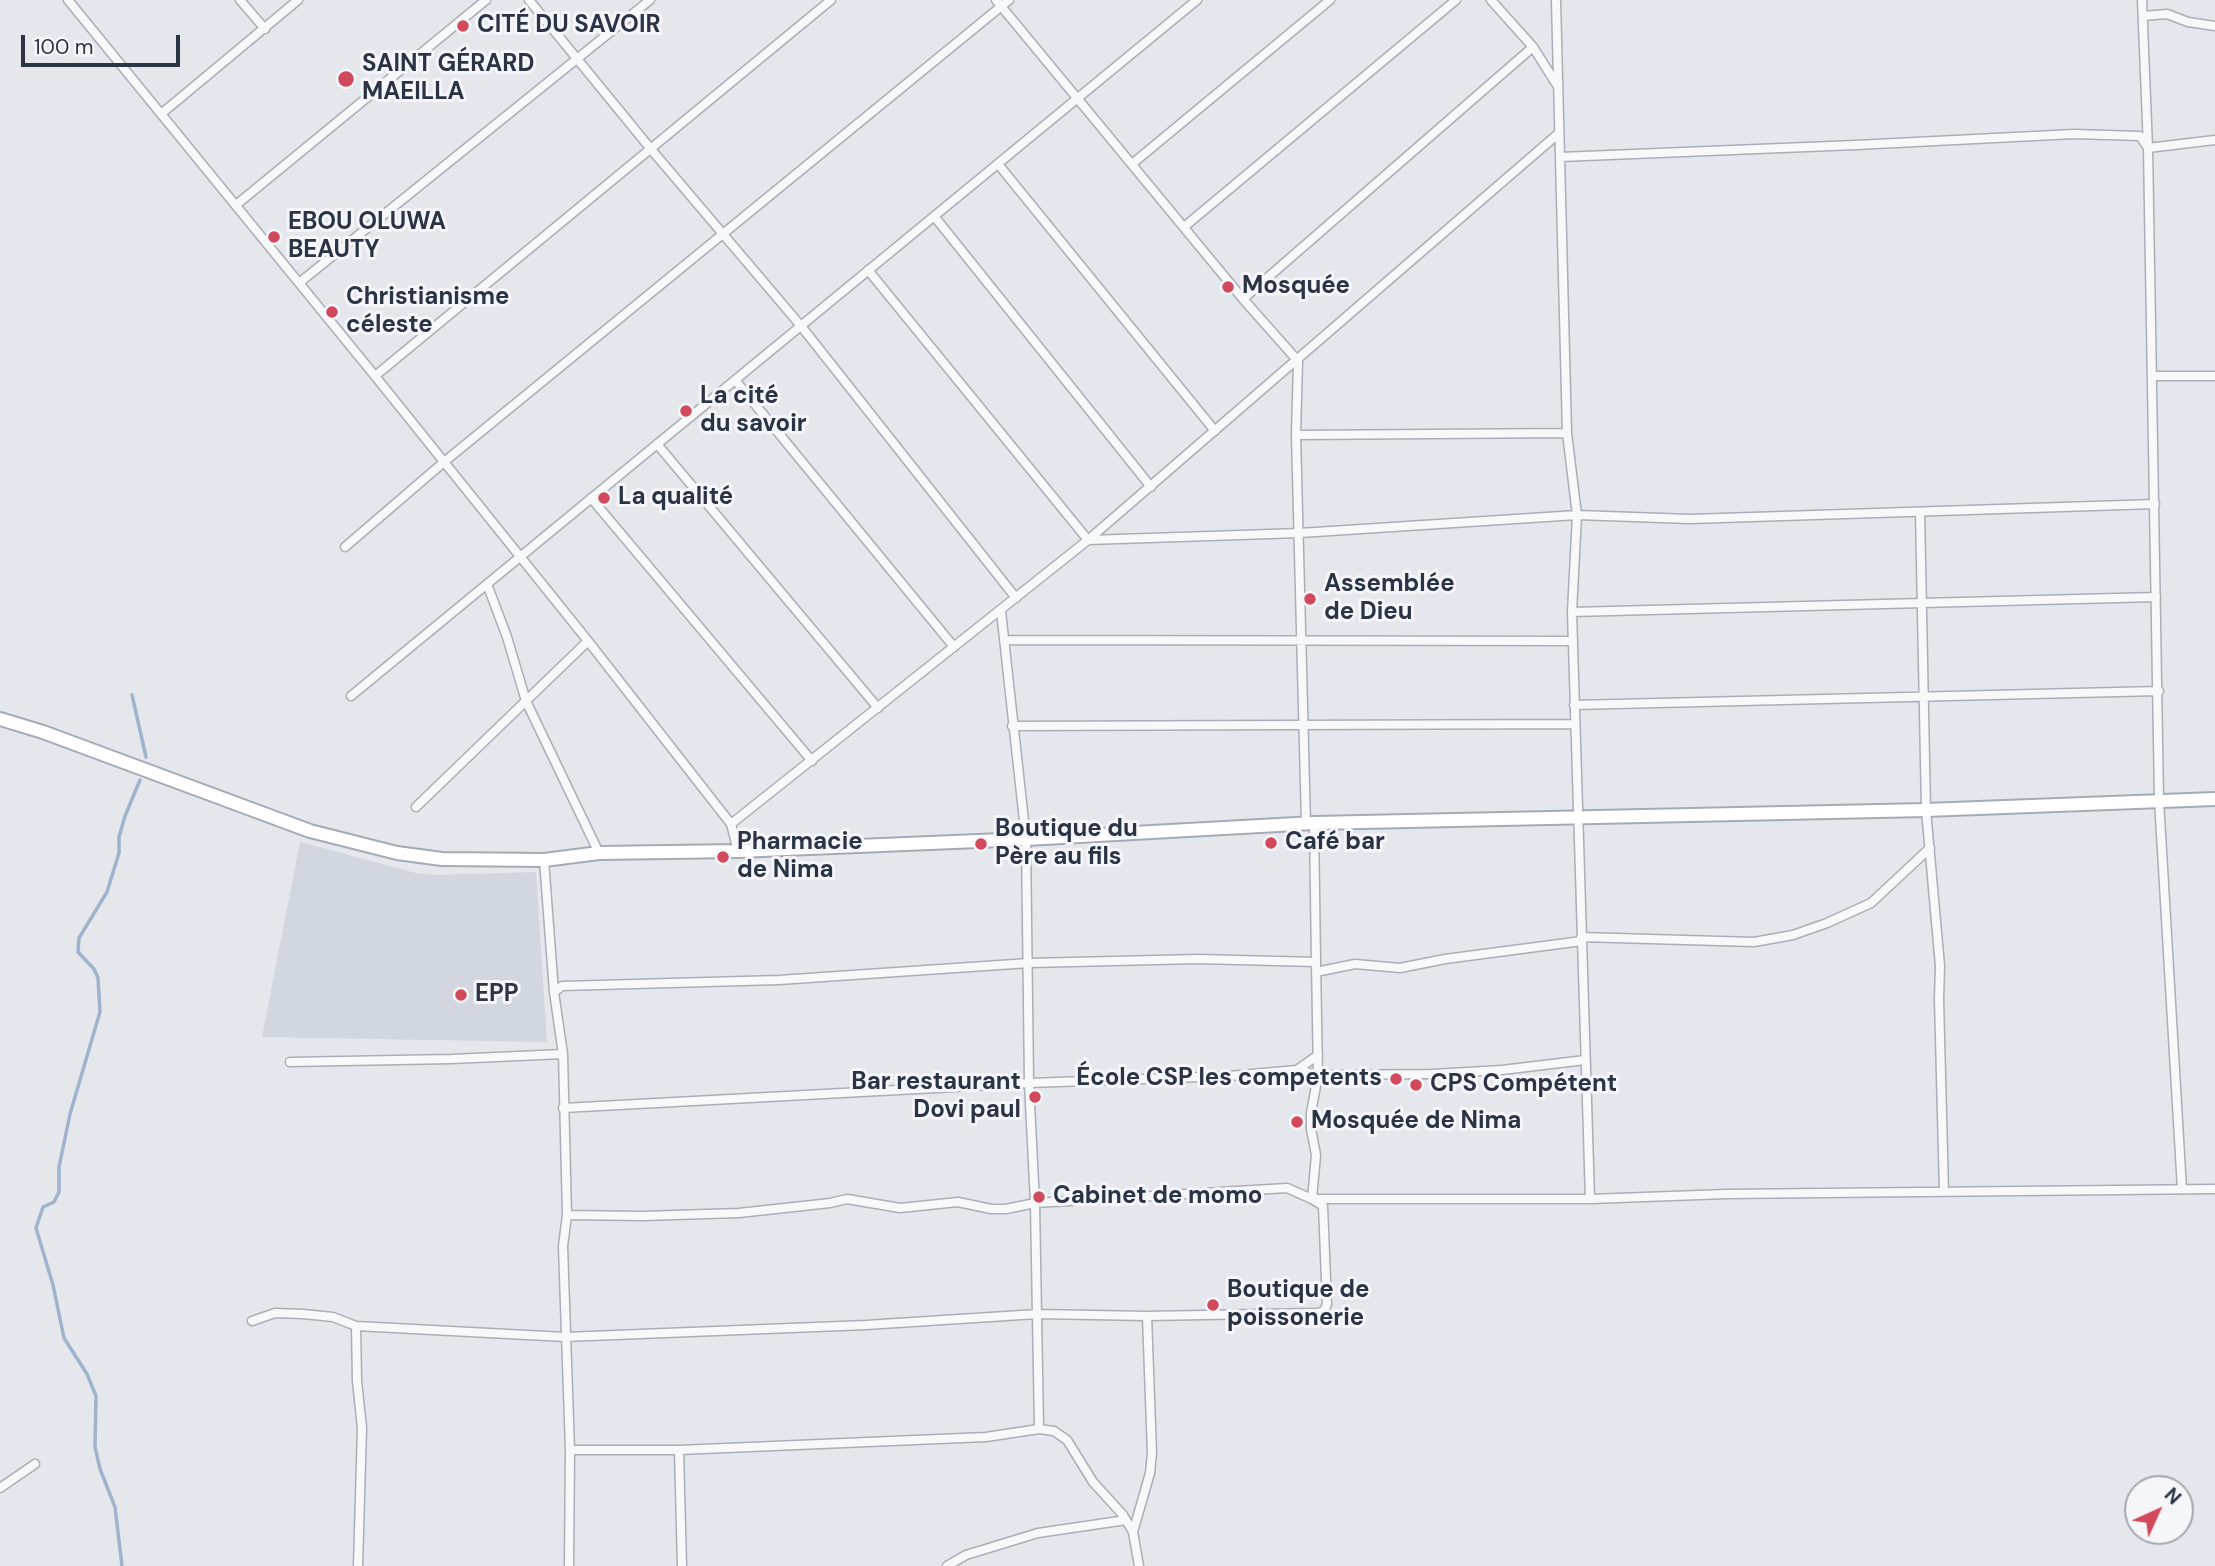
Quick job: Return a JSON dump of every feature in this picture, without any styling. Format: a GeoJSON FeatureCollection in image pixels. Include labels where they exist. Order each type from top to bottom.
{"type":"FeatureCollection","features":[{"type":"Feature","properties":{"kind":"main road"},"geometry":{"type":"LineString","coordinates":[[0,719],[43,732],[310,831],[422,857],[544,860],[599,853],[738,851],[1310,824],[1926,810],[2215,799]]}},
{"type":"Feature","properties":{"kind":"street"},"geometry":{"type":"LineString","coordinates":[[68,0],[588,642],[731,824],[738,851]]}},
{"type":"Feature","properties":{"kind":"street"},"geometry":{"type":"LineString","coordinates":[[240,0],[265,29]]}},
{"type":"Feature","properties":{"kind":"street"},"geometry":{"type":"LineString","coordinates":[[162,114],[298,0]]}},
{"type":"Feature","properties":{"kind":"street"},"geometry":{"type":"LineString","coordinates":[[236,205],[486,0]]}},
{"type":"Feature","properties":{"kind":"street"},"geometry":{"type":"LineString","coordinates":[[529,0],[801,326],[1016,598]]}},
{"type":"Feature","properties":{"kind":"street"},"geometry":{"type":"LineString","coordinates":[[299,284],[650,0]]}},
{"type":"Feature","properties":{"kind":"street"},"geometry":{"type":"LineString","coordinates":[[375,376],[831,0]]}},
{"type":"Feature","properties":{"kind":"street"},"geometry":{"type":"LineString","coordinates":[[351,696],[1197,0]]}},
{"type":"Feature","properties":{"kind":"street"},"geometry":{"type":"LineString","coordinates":[[1132,164],[1330,0]]}},
{"type":"Feature","properties":{"kind":"street"},"geometry":{"type":"LineString","coordinates":[[1184,227],[1456,0]]}},
{"type":"Feature","properties":{"kind":"street"},"geometry":{"type":"LineString","coordinates":[[1491,0],[1533,47],[1558,88]]}},
{"type":"Feature","properties":{"kind":"street"},"geometry":{"type":"LineString","coordinates":[[1556,0],[1567,433],[1577,515],[1572,612],[1590,1199]]}},
{"type":"Feature","properties":{"kind":"street"},"geometry":{"type":"LineString","coordinates":[[2142,0],[2148,148],[2160,800],[2182,1189]]}},
{"type":"Feature","properties":{"kind":"street"},"geometry":{"type":"LineString","coordinates":[[345,547],[444,462],[724,235],[1002,2],[1243,299],[1298,361],[1296,435],[1303,725],[1310,824],[1318,1055],[1318,1074],[1311,1113],[1316,1155],[1312,1199]]}},
{"type":"Feature","properties":{"kind":"street"},"geometry":{"type":"LineString","coordinates":[[2143,16],[2167,14],[2188,22],[2215,26]]}},
{"type":"Feature","properties":{"kind":"street"},"geometry":{"type":"LineString","coordinates":[[1243,299],[1533,47]]}},
{"type":"Feature","properties":{"kind":"street"},"geometry":{"type":"LineString","coordinates":[[1560,157],[2093,133],[2140,136],[2148,148]]}},
{"type":"Feature","properties":{"kind":"street"},"geometry":{"type":"LineString","coordinates":[[731,824],[1088,540],[1559,134]]}},
{"type":"Feature","properties":{"kind":"street"},"geometry":{"type":"LineString","coordinates":[[2148,148],[2215,140]]}},
{"type":"Feature","properties":{"kind":"street"},"geometry":{"type":"LineString","coordinates":[[998,164],[1216,431]]}},
{"type":"Feature","properties":{"kind":"street"},"geometry":{"type":"LineString","coordinates":[[934,216],[1151,487]]}},
{"type":"Feature","properties":{"kind":"street"},"geometry":{"type":"LineString","coordinates":[[868,271],[1088,540]]}},
{"type":"Feature","properties":{"kind":"street"},"geometry":{"type":"LineString","coordinates":[[2152,376],[2215,376]]}},
{"type":"Feature","properties":{"kind":"street"},"geometry":{"type":"LineString","coordinates":[[735,380],[954,647]]}},
{"type":"Feature","properties":{"kind":"street"},"geometry":{"type":"LineString","coordinates":[[1296,435],[1567,433]]}},
{"type":"Feature","properties":{"kind":"street"},"geometry":{"type":"LineString","coordinates":[[657,444],[878,708]]}},
{"type":"Feature","properties":{"kind":"street"},"geometry":{"type":"LineString","coordinates":[[591,498],[812,761]]}},
{"type":"Feature","properties":{"kind":"street"},"geometry":{"type":"LineString","coordinates":[[1088,540],[1300,533],[1577,515],[1690,519],[2155,504]]}},
{"type":"Feature","properties":{"kind":"street"},"geometry":{"type":"LineString","coordinates":[[1920,512],[1926,810],[1940,966],[1944,1192]]}},
{"type":"Feature","properties":{"kind":"street"},"geometry":{"type":"LineString","coordinates":[[487,584],[507,637],[526,701],[599,853]]}},
{"type":"Feature","properties":{"kind":"street"},"geometry":{"type":"LineString","coordinates":[[1572,612],[2156,597]]}},
{"type":"Feature","properties":{"kind":"street"},"geometry":{"type":"LineString","coordinates":[[1001,611],[1026,839],[1029,1083],[1035,1203],[1039,1429]]}},
{"type":"Feature","properties":{"kind":"street"},"geometry":{"type":"LineString","coordinates":[[1004,640],[1573,641]]}},
{"type":"Feature","properties":{"kind":"street"},"geometry":{"type":"LineString","coordinates":[[416,807],[588,642]]}},
{"type":"Feature","properties":{"kind":"street"},"geometry":{"type":"LineString","coordinates":[[1574,705],[2159,691]]}},
{"type":"Feature","properties":{"kind":"street"},"geometry":{"type":"LineString","coordinates":[[1012,726],[1575,724]]}},
{"type":"Feature","properties":{"kind":"street"},"geometry":{"type":"LineString","coordinates":[[1316,972],[1355,964],[1400,968],[1582,939],[1755,942],[1793,935],[1871,903],[1930,848]]}},
{"type":"Feature","properties":{"kind":"street"},"geometry":{"type":"LineString","coordinates":[[544,860],[554,992],[563,1054],[567,1215],[563,1246],[570,1450],[569,1566]]}},
{"type":"Feature","properties":{"kind":"street"},"geometry":{"type":"LineString","coordinates":[[554,992],[562,986],[779,980],[1029,963],[1198,959],[1316,962]]}},
{"type":"Feature","properties":{"kind":"street"},"geometry":{"type":"LineString","coordinates":[[290,1062],[563,1054]]}},
{"type":"Feature","properties":{"kind":"street"},"geometry":{"type":"LineString","coordinates":[[1297,1070],[1318,1055]]}},
{"type":"Feature","properties":{"kind":"street"},"geometry":{"type":"LineString","coordinates":[[563,1108],[1029,1083],[1216,1077],[1297,1070],[1318,1074],[1432,1074],[1502,1070],[1585,1060]]}},
{"type":"Feature","properties":{"kind":"street"},"geometry":{"type":"LineString","coordinates":[[252,1321],[275,1313],[303,1314],[333,1317],[356,1326],[565,1337],[866,1325],[1037,1314],[1147,1316],[1317,1313],[1324,1311],[1327,1304],[1323,1206],[1287,1188],[1035,1203],[1006,1209],[991,1209],[958,1202],[900,1208],[847,1199],[739,1213],[567,1215]]}},
{"type":"Feature","properties":{"kind":"street"},"geometry":{"type":"LineString","coordinates":[[1312,1199],[1590,1199],[1726,1194],[2215,1189]]}},
{"type":"Feature","properties":{"kind":"street"},"geometry":{"type":"LineString","coordinates":[[1133,1532],[1150,1473],[1152,1454],[1147,1316]]}},
{"type":"Feature","properties":{"kind":"street"},"geometry":{"type":"LineString","coordinates":[[356,1326],[357,1381],[362,1428],[358,1566]]}},
{"type":"Feature","properties":{"kind":"street"},"geometry":{"type":"LineString","coordinates":[[570,1450],[679,1450],[986,1437],[1039,1429],[1054,1431],[1067,1440],[1093,1482],[1126,1520],[1133,1532],[1139,1566]]}},
{"type":"Feature","properties":{"kind":"street"},"geometry":{"type":"LineString","coordinates":[[679,1450],[682,1566]]}},
{"type":"Feature","properties":{"kind":"street"},"geometry":{"type":"LineString","coordinates":[[0,1488],[35,1464]]}},
{"type":"Feature","properties":{"kind":"street"},"geometry":{"type":"LineString","coordinates":[[947,1566],[966,1555],[1038,1534],[1126,1520]]}},
{"type":"Feature","properties":{"kind":"shaded area"},"geometry":{"type":"Polygon","coordinates":[[[300,842],[416,873],[433,875],[536,872],[547,1042],[262,1037],[300,842]]]}},
{"type":"Feature","properties":{"kind":"waterway"},"geometry":{"type":"LineString","coordinates":[[132,695],[146,757]]}},
{"type":"Feature","properties":{"kind":"waterway"},"geometry":{"type":"LineString","coordinates":[[122,1566],[115,1507],[100,1469],[95,1447],[96,1396],[87,1374],[64,1338],[53,1285],[36,1228],[43,1207],[54,1202],[59,1192],[59,1167],[70,1114],[100,1012],[98,978],[94,969],[78,952],[79,938],[107,892],[119,853],[119,837],[125,816],[140,780]]}},
{"type":"Feature","properties":{"kind":"place","name":"CITÉ DU SAVOIR"},"geometry":{"type":"Point","coordinates":[463,26]}},
{"type":"Feature","properties":{"kind":"place","name":"SAINT GÉRARD MAEILLA"},"geometry":{"type":"Point","coordinates":[346,79]}},
{"type":"Feature","properties":{"kind":"place","name":"EBOU OLUWA BEAUTY"},"geometry":{"type":"Point","coordinates":[274,237]}},
{"type":"Feature","properties":{"kind":"place","name":"Mosquée"},"geometry":{"type":"Point","coordinates":[1228,287]}},
{"type":"Feature","properties":{"kind":"place","name":"Christianisme céleste"},"geometry":{"type":"Point","coordinates":[332,312]}},
{"type":"Feature","properties":{"kind":"place","name":"La cité du savoir"},"geometry":{"type":"Point","coordinates":[686,411]}},
{"type":"Feature","properties":{"kind":"place","name":"La qualité"},"geometry":{"type":"Point","coordinates":[604,498]}},
{"type":"Feature","properties":{"kind":"place","name":"Assemblée de Dieu"},"geometry":{"type":"Point","coordinates":[1310,599]}},
{"type":"Feature","properties":{"kind":"place","name":"Café bar"},"geometry":{"type":"Point","coordinates":[1271,843]}},
{"type":"Feature","properties":{"kind":"place","name":"Boutique du Père au fils"},"geometry":{"type":"Point","coordinates":[981,844]}},
{"type":"Feature","properties":{"kind":"place","name":"Pharmacie de Nima"},"geometry":{"type":"Point","coordinates":[723,857]}},
{"type":"Feature","properties":{"kind":"place","name":"EPP"},"geometry":{"type":"Point","coordinates":[461,995]}},
{"type":"Feature","properties":{"kind":"place","name":"École CSP les competents"},"geometry":{"type":"Point","coordinates":[1396,1079]}},
{"type":"Feature","properties":{"kind":"place","name":"CPS Compétent"},"geometry":{"type":"Point","coordinates":[1416,1085]}},
{"type":"Feature","properties":{"kind":"place","name":"Bar restaurant Dovi paul"},"geometry":{"type":"Point","coordinates":[1035,1097]}},
{"type":"Feature","properties":{"kind":"place","name":"Mosquée de Nima"},"geometry":{"type":"Point","coordinates":[1297,1122]}},
{"type":"Feature","properties":{"kind":"place","name":"Cabinet de momo"},"geometry":{"type":"Point","coordinates":[1039,1197]}},
{"type":"Feature","properties":{"kind":"place","name":"Boutique de poissonerie"},"geometry":{"type":"Point","coordinates":[1213,1305]}}]}
